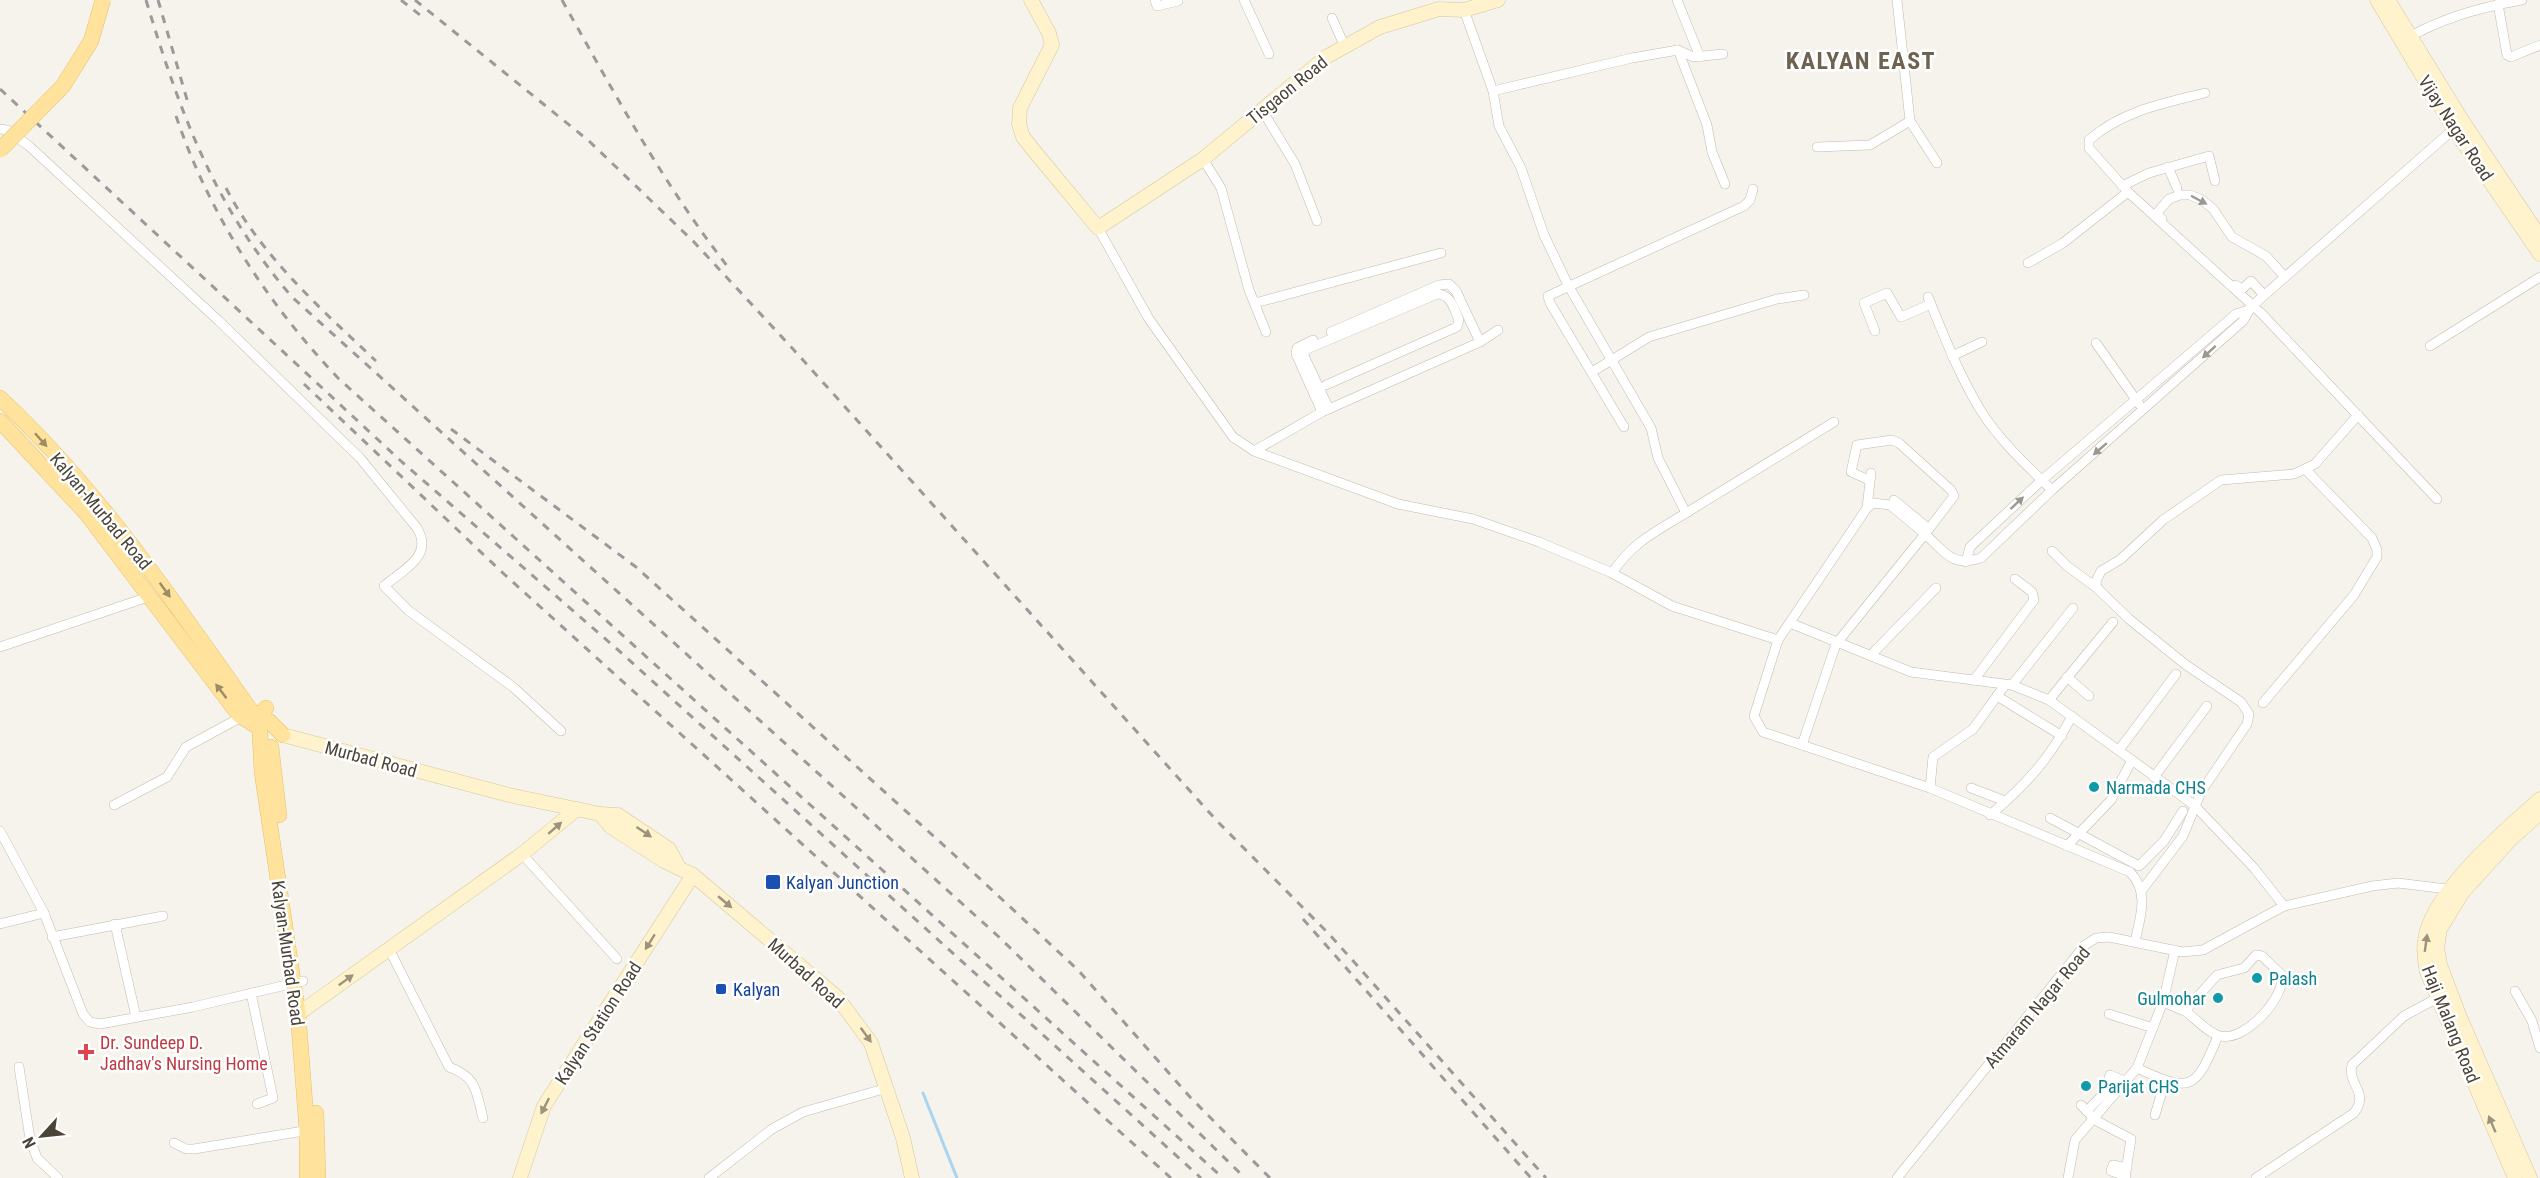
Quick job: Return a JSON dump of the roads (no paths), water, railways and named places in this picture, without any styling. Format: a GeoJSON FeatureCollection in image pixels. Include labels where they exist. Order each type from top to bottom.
{"type":"FeatureCollection","features":[{"type":"Feature","properties":{"kind":"main road"},"geometry":{"type":"LineString","coordinates":[[0,150],[63,86],[91,41],[103,0]]}},
{"type":"Feature","properties":{"kind":"main road","name":"Kalyan-Murbad Road"},"geometry":{"type":"LineString","coordinates":[[0,398],[81,484],[135,548],[263,722],[272,804],[303,1011],[313,1156],[318,1178]]}},
{"type":"Feature","properties":{"kind":"main road","name":"Kalyan-Murbad Road"},"geometry":{"type":"LineString","coordinates":[[0,420],[86,513],[151,596],[263,722]]}},
{"type":"Feature","properties":{"kind":"main road","name":"Kalyan-Murbad Road"},"geometry":{"type":"LineString","coordinates":[[307,1178],[313,1156]]}},
{"type":"Feature","properties":{"kind":"street"},"geometry":{"type":"LineString","coordinates":[[1031,0],[1049,33],[1052,45],[1020,108],[1019,124],[1023,137],[1098,228],[1149,319],[1233,437],[1254,451],[1398,504],[1473,519],[1539,542],[1612,573],[1672,606],[1778,640]]}},
{"type":"Feature","properties":{"kind":"street"},"geometry":{"type":"LineString","coordinates":[[1155,0],[1157,6],[1178,1]]}},
{"type":"Feature","properties":{"kind":"street"},"geometry":{"type":"LineString","coordinates":[[1244,0],[1269,54]]}},
{"type":"Feature","properties":{"kind":"street","name":"Tisgaon Road"},"geometry":{"type":"LineString","coordinates":[[1098,228],[1203,159],[1326,57],[1380,27],[1440,5],[1464,10],[1498,0]]}},
{"type":"Feature","properties":{"kind":"street"},"geometry":{"type":"LineString","coordinates":[[1677,0],[1700,57]]}},
{"type":"Feature","properties":{"kind":"street"},"geometry":{"type":"LineString","coordinates":[[1897,0],[1910,121],[1937,163]]}},
{"type":"Feature","properties":{"kind":"street","name":"Vijay Nagar Road"},"geometry":{"type":"LineString","coordinates":[[2377,0],[2406,39],[2458,126],[2518,215],[2535,236],[2540,254]]}},
{"type":"Feature","properties":{"kind":"street","name":"Vijay Nagar Road"},"geometry":{"type":"LineString","coordinates":[[2388,0],[2406,39]]}},
{"type":"Feature","properties":{"kind":"street"},"geometry":{"type":"LineString","coordinates":[[2406,39],[2432,23],[2498,4],[2522,0]]}},
{"type":"Feature","properties":{"kind":"street"},"geometry":{"type":"LineString","coordinates":[[2498,4],[2507,55],[2511,57],[2540,45]]}},
{"type":"Feature","properties":{"kind":"street"},"geometry":{"type":"LineString","coordinates":[[1464,10],[1493,91],[1499,126],[1521,168],[1544,235],[1568,285],[1651,428],[1658,458],[1686,513]]}},
{"type":"Feature","properties":{"kind":"street"},"geometry":{"type":"LineString","coordinates":[[1332,18],[1345,47]]}},
{"type":"Feature","properties":{"kind":"street"},"geometry":{"type":"LineString","coordinates":[[1493,91],[1632,58],[1678,50],[1700,57],[1723,54]]}},
{"type":"Feature","properties":{"kind":"street"},"geometry":{"type":"LineString","coordinates":[[1678,50],[1707,125],[1712,152],[1725,184]]}},
{"type":"Feature","properties":{"kind":"street"},"geometry":{"type":"LineString","coordinates":[[2205,93],[2142,108],[2099,131],[2089,140],[2089,148],[2125,189],[2239,289],[2244,288],[2251,281],[2264,295]]}},
{"type":"Feature","properties":{"kind":"street"},"geometry":{"type":"LineString","coordinates":[[1262,110],[1295,164],[1317,221]]}},
{"type":"Feature","properties":{"kind":"street"},"geometry":{"type":"LineString","coordinates":[[1817,147],[1870,145],[1910,121]]}},
{"type":"Feature","properties":{"kind":"street"},"geometry":{"type":"LineString","coordinates":[[2135,942],[2143,904],[2142,890],[2130,872],[1930,788],[1763,732],[1754,716],[1778,640],[1867,508],[1873,503],[1892,502],[1927,531],[1954,560],[1966,562],[1980,558],[2052,490],[2243,321],[2250,308],[2264,295],[2458,126]]}},
{"type":"Feature","properties":{"kind":"street"},"geometry":{"type":"LineString","coordinates":[[0,129],[7,130],[29,146],[219,321],[360,458],[417,528],[424,540],[423,549],[417,558],[384,586],[409,611],[513,687],[561,731]]}},
{"type":"Feature","properties":{"kind":"street"},"geometry":{"type":"LineString","coordinates":[[2028,263],[2063,243],[2125,189],[2168,167],[2209,156],[2215,181]]}},
{"type":"Feature","properties":{"kind":"street"},"geometry":{"type":"LineString","coordinates":[[1203,159],[1221,188],[1255,303],[1266,332]]}},
{"type":"Feature","properties":{"kind":"street"},"geometry":{"type":"LineString","coordinates":[[2168,167],[2177,188]]}},
{"type":"Feature","properties":{"kind":"street"},"geometry":{"type":"LineString","coordinates":[[1624,427],[1548,299],[1550,294],[1744,206],[1750,200],[1753,189]]}},
{"type":"Feature","properties":{"kind":"street"},"geometry":{"type":"LineString","coordinates":[[2285,277],[2266,256],[2232,237],[2213,209],[2202,200],[2190,195],[2169,199],[2156,213],[2250,308],[2262,314],[2437,500]]}},
{"type":"Feature","properties":{"kind":"street"},"geometry":{"type":"LineString","coordinates":[[1255,303],[1442,253]]}},
{"type":"Feature","properties":{"kind":"street"},"geometry":{"type":"LineString","coordinates":[[2430,346],[2540,277]]}},
{"type":"Feature","properties":{"kind":"street"},"geometry":{"type":"LineString","coordinates":[[1325,411],[1298,359],[1296,351],[1300,346],[1444,284],[1453,286],[1480,342]]}},
{"type":"Feature","properties":{"kind":"street"},"geometry":{"type":"LineString","coordinates":[[1875,331],[1863,306],[1864,303],[1887,293],[1901,317],[1930,301],[1952,356],[1986,417],[2014,454],[2052,490]]}},
{"type":"Feature","properties":{"kind":"street"},"geometry":{"type":"LineString","coordinates":[[1325,411],[1304,356],[1305,350],[1437,294],[1444,294],[1449,298],[1459,320],[1457,327],[1326,385]]}},
{"type":"Feature","properties":{"kind":"street"},"geometry":{"type":"LineString","coordinates":[[1592,372],[1649,337],[1777,299],[1804,295]]}},
{"type":"Feature","properties":{"kind":"street"},"geometry":{"type":"LineString","coordinates":[[1966,562],[1970,547],[2042,480],[2235,314],[2250,308]]}},
{"type":"Feature","properties":{"kind":"street"},"geometry":{"type":"LineString","coordinates":[[1254,451],[1325,411],[1480,342],[1498,330]]}},
{"type":"Feature","properties":{"kind":"street"},"geometry":{"type":"LineString","coordinates":[[1952,356],[1982,342]]}},
{"type":"Feature","properties":{"kind":"street"},"geometry":{"type":"LineString","coordinates":[[2096,343],[2144,410]]}},
{"type":"Feature","properties":{"kind":"street"},"geometry":{"type":"LineString","coordinates":[[2097,588],[2096,581],[2101,571],[2121,559],[2163,520],[2221,480],[2294,474],[2315,464],[2358,415]]}},
{"type":"Feature","properties":{"kind":"street"},"geometry":{"type":"LineString","coordinates":[[1612,573],[1625,553],[1634,546],[1834,422]]}},
{"type":"Feature","properties":{"kind":"street"},"geometry":{"type":"LineString","coordinates":[[1802,745],[1836,644],[1953,499],[1953,494],[1899,443],[1892,440],[1858,444],[1851,472],[1870,477],[1867,508]]}},
{"type":"Feature","properties":{"kind":"street"},"geometry":{"type":"LineString","coordinates":[[2142,890],[2183,836],[2194,805],[2247,724],[2249,714],[2262,705],[2354,595],[2377,557],[2372,538],[2305,468]]}},
{"type":"Feature","properties":{"kind":"street"},"geometry":{"type":"LineString","coordinates":[[1892,502],[1900,491]]}},
{"type":"Feature","properties":{"kind":"street"},"geometry":{"type":"LineString","coordinates":[[2001,518],[2011,529]]}},
{"type":"Feature","properties":{"kind":"street"},"geometry":{"type":"LineString","coordinates":[[2052,551],[2067,566],[2097,588],[2159,645],[2241,702],[2249,714]]}},
{"type":"Feature","properties":{"kind":"street"},"geometry":{"type":"LineString","coordinates":[[1974,680],[2034,600],[2032,592],[2015,579]]}},
{"type":"Feature","properties":{"kind":"street"},"geometry":{"type":"LineString","coordinates":[[1871,655],[1936,588]]}},
{"type":"Feature","properties":{"kind":"street"},"geometry":{"type":"LineString","coordinates":[[0,647],[151,596]]}},
{"type":"Feature","properties":{"kind":"street"},"geometry":{"type":"LineString","coordinates":[[1930,788],[1933,757],[1973,729],[1997,696],[2009,685],[2073,608]]}},
{"type":"Feature","properties":{"kind":"street"},"geometry":{"type":"LineString","coordinates":[[2049,700],[2113,622]]}},
{"type":"Feature","properties":{"kind":"street"},"geometry":{"type":"LineString","coordinates":[[1790,623],[1836,644],[1871,655],[1911,672],[2009,685],[2049,700],[2194,805],[2254,868],[2284,906]]}},
{"type":"Feature","properties":{"kind":"street"},"geometry":{"type":"LineString","coordinates":[[2120,750],[2176,674]]}},
{"type":"Feature","properties":{"kind":"street"},"geometry":{"type":"LineString","coordinates":[[2067,677],[2089,696]]}},
{"type":"Feature","properties":{"kind":"street"},"geometry":{"type":"LineString","coordinates":[[1997,696],[2062,736]]}},
{"type":"Feature","properties":{"kind":"street"},"geometry":{"type":"LineString","coordinates":[[2154,777],[2207,706]]}},
{"type":"Feature","properties":{"kind":"street"},"geometry":{"type":"LineString","coordinates":[[1990,815],[2038,771],[2072,717]]}},
{"type":"Feature","properties":{"kind":"street"},"geometry":{"type":"LineString","coordinates":[[114,805],[167,777],[186,747],[263,722]]}},
{"type":"Feature","properties":{"kind":"street","name":"Murbad Road"},"geometry":{"type":"LineString","coordinates":[[263,722],[509,795],[600,814],[618,815],[669,849],[678,866],[693,875],[837,997],[872,1042],[912,1178]]}},
{"type":"Feature","properties":{"kind":"street"},"geometry":{"type":"LineString","coordinates":[[2067,846],[2111,800],[2132,760]]}},
{"type":"Feature","properties":{"kind":"street"},"geometry":{"type":"LineString","coordinates":[[1971,788],[2005,801]]}},
{"type":"Feature","properties":{"kind":"street","name":"Haji Malang Road"},"geometry":{"type":"LineString","coordinates":[[2515,1178],[2444,994],[2437,948],[2440,929],[2456,890],[2540,799]]}},
{"type":"Feature","properties":{"kind":"street"},"geometry":{"type":"LineString","coordinates":[[303,1011],[522,854],[577,808]]}},
{"type":"Feature","properties":{"kind":"street"},"geometry":{"type":"LineString","coordinates":[[2050,818],[2136,866],[2142,864],[2164,841],[2183,811]]}},
{"type":"Feature","properties":{"kind":"street","name":"Haji Malang Road"},"geometry":{"type":"LineString","coordinates":[[2511,832],[2540,813]]}},
{"type":"Feature","properties":{"kind":"street"},"geometry":{"type":"LineString","coordinates":[[0,831],[44,913],[86,1020],[100,1024],[298,982]]}},
{"type":"Feature","properties":{"kind":"street"},"geometry":{"type":"LineString","coordinates":[[2164,841],[2173,849]]}},
{"type":"Feature","properties":{"kind":"street"},"geometry":{"type":"LineString","coordinates":[[522,854],[617,959]]}},
{"type":"Feature","properties":{"kind":"street","name":"Kalyan Station Road"},"geometry":{"type":"LineString","coordinates":[[520,1178],[544,1106],[693,875]]}},
{"type":"Feature","properties":{"kind":"street","name":"Atmaram Nagar Road"},"geometry":{"type":"LineString","coordinates":[[1897,1178],[2085,945],[2096,939],[2109,937],[2175,950],[2203,950],[2284,906],[2389,884],[2456,890]]}},
{"type":"Feature","properties":{"kind":"street"},"geometry":{"type":"LineString","coordinates":[[0,924],[44,913]]}},
{"type":"Feature","properties":{"kind":"street"},"geometry":{"type":"LineString","coordinates":[[52,937],[164,916]]}},
{"type":"Feature","properties":{"kind":"street"},"geometry":{"type":"LineString","coordinates":[[115,924],[136,1017]]}},
{"type":"Feature","properties":{"kind":"street"},"geometry":{"type":"LineString","coordinates":[[389,949],[449,1067],[463,1072],[475,1084],[483,1118]]}},
{"type":"Feature","properties":{"kind":"street"},"geometry":{"type":"LineString","coordinates":[[2068,1178],[2075,1140],[2095,1120],[2137,1068],[2163,1002],[2175,950]]}},
{"type":"Feature","properties":{"kind":"street"},"geometry":{"type":"LineString","coordinates":[[2163,1002],[2185,1011],[2218,1036],[2232,1038],[2257,1022],[2279,990],[2283,980],[2280,972],[2262,956],[2256,955],[2240,970],[2217,975],[2185,1011]]}},
{"type":"Feature","properties":{"kind":"street"},"geometry":{"type":"LineString","coordinates":[[2515,991],[2532,1021],[2540,1048]]}},
{"type":"Feature","properties":{"kind":"street"},"geometry":{"type":"LineString","coordinates":[[251,993],[273,1098],[257,1104]]}},
{"type":"Feature","properties":{"kind":"street"},"geometry":{"type":"LineString","coordinates":[[2256,1178],[2355,1113],[2360,1106],[2361,1095],[2350,1072],[2352,1065],[2404,1016],[2444,994]]}},
{"type":"Feature","properties":{"kind":"street","name":"Haji Malang Road"},"geometry":{"type":"LineString","coordinates":[[2444,994],[2530,1178]]}},
{"type":"Feature","properties":{"kind":"street"},"geometry":{"type":"LineString","coordinates":[[2109,1014],[2152,1028]]}},
{"type":"Feature","properties":{"kind":"street"},"geometry":{"type":"LineString","coordinates":[[2137,1068],[2180,1085],[2196,1078],[2205,1066],[2218,1036]]}},
{"type":"Feature","properties":{"kind":"street"},"geometry":{"type":"LineString","coordinates":[[20,1067],[30,1139],[37,1158],[58,1178]]}},
{"type":"Feature","properties":{"kind":"street"},"geometry":{"type":"LineString","coordinates":[[2126,1174],[2132,1139],[2095,1120],[2084,1108],[2105,1092],[2110,1075],[2127,1082]]}},
{"type":"Feature","properties":{"kind":"street"},"geometry":{"type":"LineString","coordinates":[[2155,1115],[2165,1081]]}},
{"type":"Feature","properties":{"kind":"street"},"geometry":{"type":"LineString","coordinates":[[709,1178],[772,1129],[803,1112],[886,1088]]}},
{"type":"Feature","properties":{"kind":"street"},"geometry":{"type":"LineString","coordinates":[[174,1143],[186,1149],[194,1149],[312,1130]]}},
{"type":"Feature","properties":{"kind":"waterway"},"geometry":{"type":"LineString","coordinates":[[923,1093],[957,1178]]}},
{"type":"Feature","properties":{"kind":"railway"},"geometry":{"type":"LineString","coordinates":[[146,0],[172,81],[202,157],[241,228],[292,297],[999,937],[1245,1178]]}},
{"type":"Feature","properties":{"kind":"railway"},"geometry":{"type":"LineString","coordinates":[[158,0],[188,103]]}},
{"type":"Feature","properties":{"kind":"railway"},"geometry":{"type":"LineString","coordinates":[[401,0],[420,15]]}},
{"type":"Feature","properties":{"kind":"railway"},"geometry":{"type":"LineString","coordinates":[[415,0],[589,141],[694,242],[1217,821],[1330,935],[1546,1178]]}},
{"type":"Feature","properties":{"kind":"railway"},"geometry":{"type":"LineString","coordinates":[[562,0],[661,170],[728,267]]}},
{"type":"Feature","properties":{"kind":"railway"},"geometry":{"type":"LineString","coordinates":[[0,89],[402,462],[617,649],[1201,1178]]}},
{"type":"Feature","properties":{"kind":"railway"},"geometry":{"type":"LineString","coordinates":[[176,116],[205,188],[243,256],[287,319],[338,378],[1223,1178]]}},
{"type":"Feature","properties":{"kind":"railway"},"geometry":{"type":"LineString","coordinates":[[226,188],[240,213],[274,259],[376,361]]}},
{"type":"Feature","properties":{"kind":"railway"},"geometry":{"type":"LineString","coordinates":[[304,384],[504,574],[1171,1178]]}},
{"type":"Feature","properties":{"kind":"railway"},"geometry":{"type":"LineString","coordinates":[[451,429],[636,567],[950,851],[1078,970],[1190,1097],[1270,1178]]}},
{"type":"Feature","properties":{"kind":"railway"},"geometry":{"type":"LineString","coordinates":[[1303,919],[1531,1178]]}},
{"type":"Feature","properties":{"kind":"place","name":"Narmada CHS"},"geometry":{"type":"Point","coordinates":[2094,787]}},
{"type":"Feature","properties":{"kind":"place","name":"Kalyan Junction"},"geometry":{"type":"Point","coordinates":[773,882]}},
{"type":"Feature","properties":{"kind":"place","name":"Palash"},"geometry":{"type":"Point","coordinates":[2257,978]}},
{"type":"Feature","properties":{"kind":"place","name":"Kalyan"},"geometry":{"type":"Point","coordinates":[721,989]}},
{"type":"Feature","properties":{"kind":"place","name":"Gulmohar"},"geometry":{"type":"Point","coordinates":[2218,998]}},
{"type":"Feature","properties":{"kind":"place","name":"Dr. Sundeep D. Jadhav's Nursing Home"},"geometry":{"type":"Point","coordinates":[86,1052]}},
{"type":"Feature","properties":{"kind":"place","name":"Parijat CHS"},"geometry":{"type":"Point","coordinates":[2086,1086]}},
{"type":"Feature","properties":{"kind":"district","name":"KALYAN EAST"},"geometry":{"type":"Point","coordinates":[1861,61]}}]}
